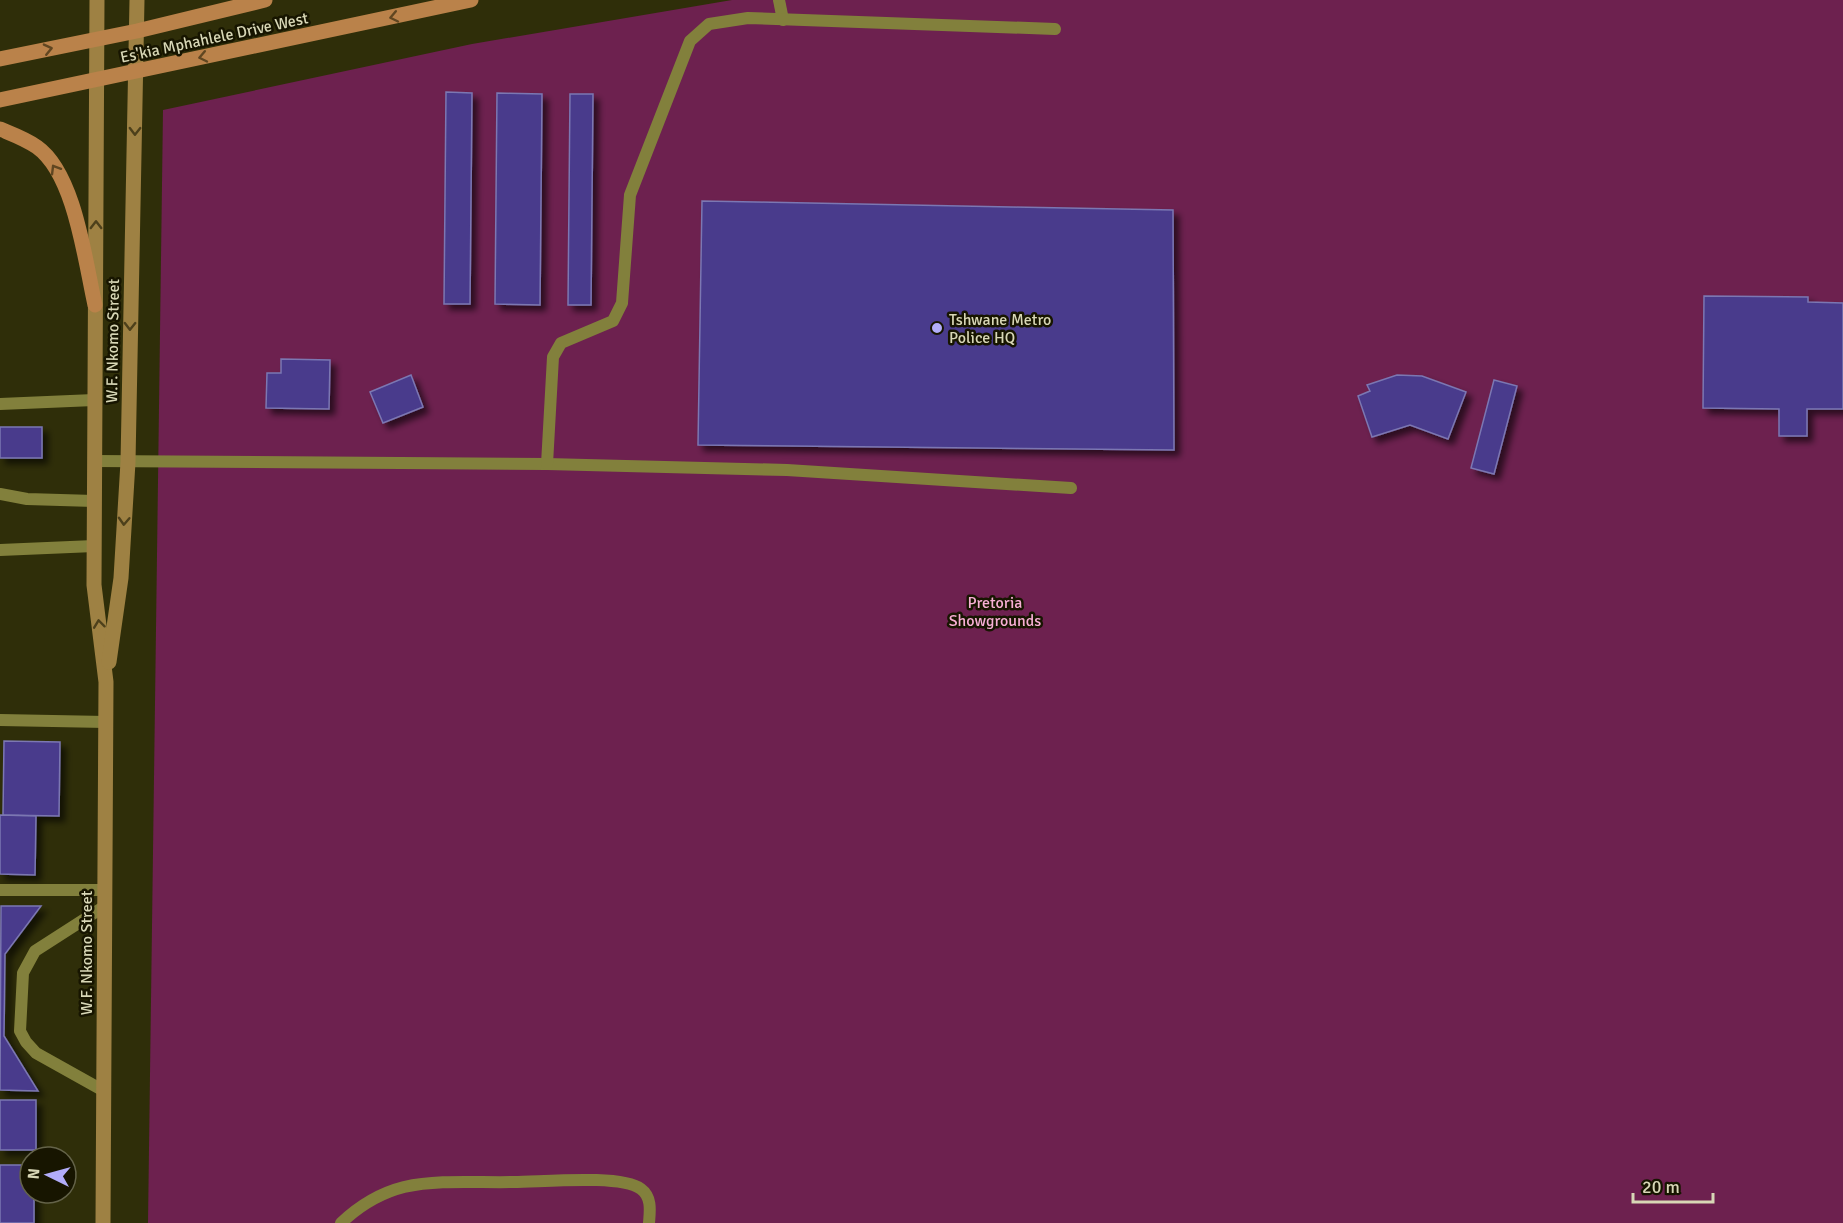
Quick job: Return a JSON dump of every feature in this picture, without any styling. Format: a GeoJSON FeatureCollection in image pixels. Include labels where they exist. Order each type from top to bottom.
{"type":"FeatureCollection","features":[{"type":"Feature","properties":{"kind":"main road","name":"W.F. Nkomo Street"},"geometry":{"type":"LineString","coordinates":[[97,0],[94,585],[106,682],[103,1223]]}},
{"type":"Feature","properties":{"kind":"main road","name":"W.F. Nkomo Street"},"geometry":{"type":"LineString","coordinates":[[106,682],[121,578],[128,462],[137,0]]}},
{"type":"Feature","properties":{"kind":"main road"},"geometry":{"type":"LineString","coordinates":[[0,59],[137,31],[265,0]]}},
{"type":"Feature","properties":{"kind":"main road","name":"Es'kia Mphahlele Drive West"},"geometry":{"type":"LineString","coordinates":[[0,100],[136,73],[471,0]]}},
{"type":"Feature","properties":{"kind":"main road"},"geometry":{"type":"LineString","coordinates":[[0,129],[38,147],[58,172],[72,204],[95,305]]}},
{"type":"Feature","properties":{"kind":"lane"},"geometry":{"type":"LineString","coordinates":[[778,0],[783,20]]}},
{"type":"Feature","properties":{"kind":"lane"},"geometry":{"type":"LineString","coordinates":[[547,464],[553,357],[561,343],[613,321],[621,303],[630,195],[690,41],[709,24],[748,18],[1054,29]]}},
{"type":"Feature","properties":{"kind":"lane"},"geometry":{"type":"LineString","coordinates":[[0,404],[94,400]]}},
{"type":"Feature","properties":{"kind":"lane"},"geometry":{"type":"LineString","coordinates":[[94,460],[547,464],[787,470],[1071,488]]}},
{"type":"Feature","properties":{"kind":"lane"},"geometry":{"type":"LineString","coordinates":[[0,494],[27,499],[94,501]]}},
{"type":"Feature","properties":{"kind":"lane"},"geometry":{"type":"LineString","coordinates":[[0,550],[94,546]]}},
{"type":"Feature","properties":{"kind":"lane"},"geometry":{"type":"LineString","coordinates":[[0,720],[106,722]]}},
{"type":"Feature","properties":{"kind":"lane"},"geometry":{"type":"LineString","coordinates":[[0,890],[105,898]]}},
{"type":"Feature","properties":{"kind":"lane"},"geometry":{"type":"LineString","coordinates":[[104,1092],[36,1053],[26,1042],[20,1030],[23,973],[35,951],[105,898]]}},
{"type":"Feature","properties":{"kind":"lane"},"geometry":{"type":"LineString","coordinates":[[341,1223],[364,1204],[405,1187],[442,1182],[590,1179],[625,1184],[641,1189],[648,1198],[649,1223]]}},
{"type":"Feature","properties":{"kind":"green space","name":"Pretoria Showgrounds"},"geometry":{"type":"Polygon","coordinates":[[[732,0],[1843,0],[1843,1223],[148,1223],[163,110],[472,44],[732,0]]]}},
{"type":"Feature","properties":{"kind":"building"},"geometry":{"type":"Polygon","coordinates":[[[446,92],[472,93],[470,304],[444,304],[446,92]]]}},
{"type":"Feature","properties":{"kind":"building"},"geometry":{"type":"Polygon","coordinates":[[[497,93],[542,94],[540,305],[495,304],[497,93]]]}},
{"type":"Feature","properties":{"kind":"building"},"geometry":{"type":"Polygon","coordinates":[[[570,94],[593,94],[591,305],[568,305],[570,94]]]}},
{"type":"Feature","properties":{"kind":"building","name":"Tshwane Metro Police HQ"},"geometry":{"type":"Polygon","coordinates":[[[702,201],[1173,210],[1174,450],[698,445],[702,201]]]}},
{"type":"Feature","properties":{"kind":"building"},"geometry":{"type":"Polygon","coordinates":[[[1704,296],[1808,297],[1808,302],[1843,303],[1843,409],[1807,409],[1807,436],[1779,436],[1779,409],[1703,408],[1704,296]]]}},
{"type":"Feature","properties":{"kind":"building"},"geometry":{"type":"Polygon","coordinates":[[[281,359],[330,360],[329,409],[266,408],[267,373],[281,373],[281,359]]]}},
{"type":"Feature","properties":{"kind":"building"},"geometry":{"type":"Polygon","coordinates":[[[411,375],[423,407],[383,423],[370,392],[411,375]]]}},
{"type":"Feature","properties":{"kind":"building"},"geometry":{"type":"Polygon","coordinates":[[[1397,375],[1422,376],[1466,392],[1448,439],[1410,425],[1372,437],[1358,396],[1370,391],[1367,385],[1397,375]]]}},
{"type":"Feature","properties":{"kind":"building"},"geometry":{"type":"Polygon","coordinates":[[[1494,380],[1517,386],[1494,474],[1471,468],[1494,380]]]}},
{"type":"Feature","properties":{"kind":"building"},"geometry":{"type":"Polygon","coordinates":[[[0,427],[42,427],[42,458],[0,458],[0,427]]]}},
{"type":"Feature","properties":{"kind":"building"},"geometry":{"type":"Polygon","coordinates":[[[4,741],[60,742],[59,816],[3,815],[4,741]]]}},
{"type":"Feature","properties":{"kind":"building"},"geometry":{"type":"Polygon","coordinates":[[[0,815],[36,816],[35,875],[0,874],[0,815]]]}},
{"type":"Feature","properties":{"kind":"building"},"geometry":{"type":"Polygon","coordinates":[[[1,906],[41,906],[5,954],[4,1036],[38,1091],[0,1090],[1,906]]]}},
{"type":"Feature","properties":{"kind":"building"},"geometry":{"type":"Polygon","coordinates":[[[0,1100],[36,1100],[36,1145],[18,1145],[18,1150],[0,1150],[0,1100]]]}},
{"type":"Feature","properties":{"kind":"building"},"geometry":{"type":"Polygon","coordinates":[[[0,1165],[18,1165],[18,1205],[34,1205],[34,1223],[0,1223],[0,1165]]]}},
{"type":"Feature","properties":{"kind":"place","name":"Tshwane Metro Police HQ"},"geometry":{"type":"Point","coordinates":[937,328]}}]}
